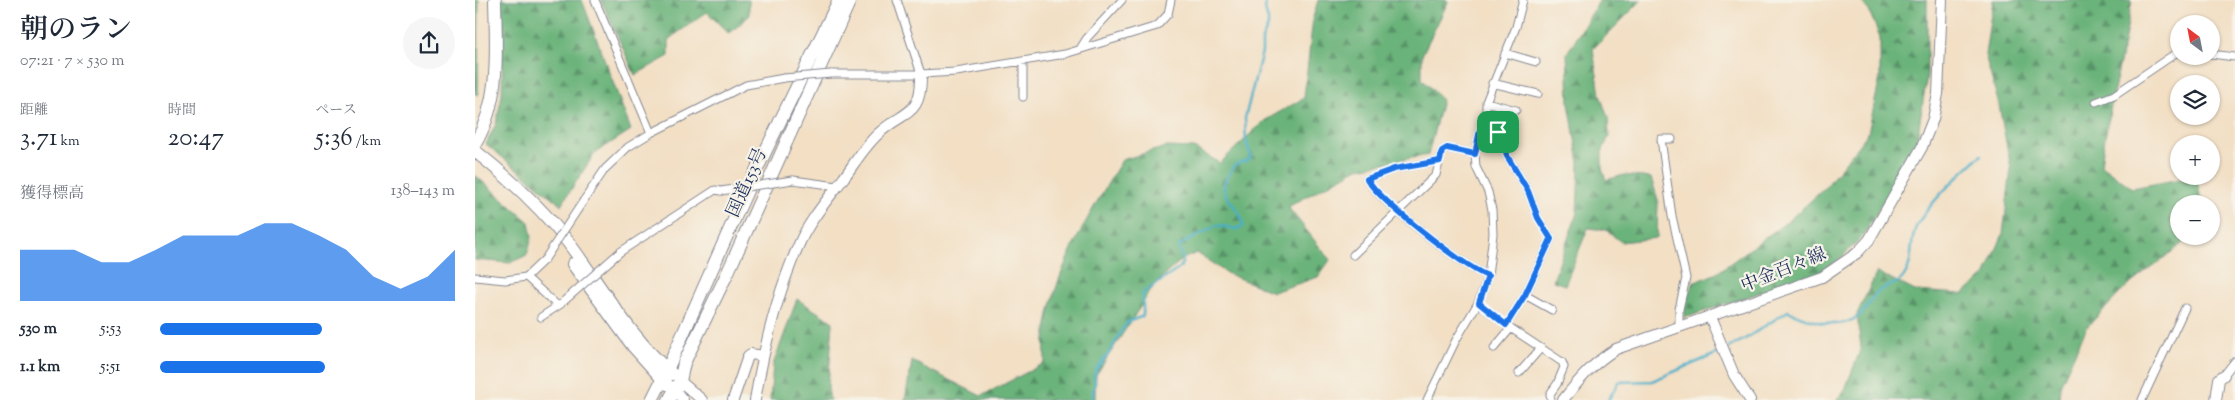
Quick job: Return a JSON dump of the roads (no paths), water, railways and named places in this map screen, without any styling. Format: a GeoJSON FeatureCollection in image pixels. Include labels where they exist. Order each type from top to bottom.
{"type":"FeatureCollection","features":[{"type":"Feature","properties":{"kind":"highway"},"geometry":{"type":"LineString","coordinates":[[475,144],[489,113],[494,94],[497,55],[495,0]]}},
{"type":"Feature","properties":{"kind":"highway","name":"国道153号"},"geometry":{"type":"LineString","coordinates":[[652,400],[665,375],[753,177],[839,0]]}},
{"type":"Feature","properties":{"kind":"highway","name":"国道153号"},"geometry":{"type":"LineString","coordinates":[[677,393],[685,363],[850,0]]}},
{"type":"Feature","properties":{"kind":"highway"},"geometry":{"type":"LineString","coordinates":[[475,152],[520,190],[548,218],[677,393]]}},
{"type":"Feature","properties":{"kind":"highway"},"geometry":{"type":"LineString","coordinates":[[475,162],[505,185],[546,228],[617,325],[665,375]]}},
{"type":"Feature","properties":{"kind":"main road","name":"中金百々線"},"geometry":{"type":"LineString","coordinates":[[1563,400],[1582,375],[1597,361],[1616,350],[1822,277],[1857,253],[1869,240],[1922,147],[1933,119],[1938,94],[1942,0]]}},
{"type":"Feature","properties":{"kind":"main road"},"geometry":{"type":"LineString","coordinates":[[755,400],[763,356],[775,310],[800,242],[837,186],[877,135],[891,123],[909,114],[913,109],[919,98],[921,74]]}},
{"type":"Feature","properties":{"kind":"main road"},"geometry":{"type":"LineString","coordinates":[[1711,317],[1734,375],[1750,400]]}},
{"type":"Feature","properties":{"kind":"main road"},"geometry":{"type":"LineString","coordinates":[[733,400],[748,356],[751,354],[763,356]]}},
{"type":"Feature","properties":{"kind":"main road"},"geometry":{"type":"LineString","coordinates":[[2216,400],[2219,379],[2225,375]]}},
{"type":"Feature","properties":{"kind":"main road"},"geometry":{"type":"LineString","coordinates":[[677,393],[702,400]]}},
{"type":"Feature","properties":{"kind":"street"},"geometry":{"type":"LineString","coordinates":[[595,0],[651,132]]}},
{"type":"Feature","properties":{"kind":"street"},"geometry":{"type":"LineString","coordinates":[[897,0],[921,74]]}},
{"type":"Feature","properties":{"kind":"street"},"geometry":{"type":"LineString","coordinates":[[1080,49],[1087,38],[1122,0]]}},
{"type":"Feature","properties":{"kind":"street"},"geometry":{"type":"LineString","coordinates":[[475,277],[505,280],[526,278],[545,259],[605,169],[628,148],[651,132],[746,85],[784,78],[831,74],[956,72],[1023,61],[1080,49],[1157,26],[1168,14],[1171,0]]}},
{"type":"Feature","properties":{"kind":"street"},"geometry":{"type":"LineString","coordinates":[[1427,400],[1456,340],[1479,303],[1488,276],[1493,234],[1492,210],[1488,192],[1476,167],[1475,154],[1480,130],[1486,119],[1486,102],[1516,27],[1523,0]]}},
{"type":"Feature","properties":{"kind":"street"},"geometry":{"type":"LineString","coordinates":[[1505,53],[1536,62]]}},
{"type":"Feature","properties":{"kind":"street"},"geometry":{"type":"LineString","coordinates":[[2220,55],[2235,57]]}},
{"type":"Feature","properties":{"kind":"street"},"geometry":{"type":"LineString","coordinates":[[2096,102],[2114,94],[2170,57]]}},
{"type":"Feature","properties":{"kind":"street"},"geometry":{"type":"LineString","coordinates":[[1023,61],[1023,97]]}},
{"type":"Feature","properties":{"kind":"street"},"geometry":{"type":"LineString","coordinates":[[1492,83],[1538,94]]}},
{"type":"Feature","properties":{"kind":"street"},"geometry":{"type":"LineString","coordinates":[[1486,102],[1517,110]]}},
{"type":"Feature","properties":{"kind":"street"},"geometry":{"type":"LineString","coordinates":[[1486,119],[1503,138],[1507,156],[1528,191],[1538,218],[1551,239],[1509,327],[1494,348]]}},
{"type":"Feature","properties":{"kind":"street"},"geometry":{"type":"LineString","coordinates":[[1673,139],[1661,140],[1672,216],[1686,278],[1679,309],[1679,327]]}},
{"type":"Feature","properties":{"kind":"street"},"geometry":{"type":"LineString","coordinates":[[1353,255],[1436,175],[1442,151],[1447,148],[1475,154]]}},
{"type":"Feature","properties":{"kind":"street"},"geometry":{"type":"LineString","coordinates":[[1440,161],[1394,169],[1367,179],[1398,211],[1451,254],[1488,276]]}},
{"type":"Feature","properties":{"kind":"street"},"geometry":{"type":"LineString","coordinates":[[541,317],[561,304],[620,252],[715,190],[721,191],[793,180],[837,186]]}},
{"type":"Feature","properties":{"kind":"street"},"geometry":{"type":"LineString","coordinates":[[526,278],[561,304]]}},
{"type":"Feature","properties":{"kind":"street"},"geometry":{"type":"LineString","coordinates":[[1525,295],[1551,310]]}},
{"type":"Feature","properties":{"kind":"street"},"geometry":{"type":"LineString","coordinates":[[1479,303],[1509,327],[1562,362],[1564,367],[1557,384],[1550,394],[1551,400]]}},
{"type":"Feature","properties":{"kind":"street"},"geometry":{"type":"LineString","coordinates":[[2141,400],[2185,308]]}},
{"type":"Feature","properties":{"kind":"street"},"geometry":{"type":"LineString","coordinates":[[1519,373],[1541,348]]}},
{"type":"Feature","properties":{"kind":"street"},"geometry":{"type":"LineString","coordinates":[[2225,375],[2235,361]]}},
{"type":"Feature","properties":{"kind":"waterway"},"geometry":{"type":"LineString","coordinates":[[1092,400],[1094,376],[1097,368],[1109,353],[1128,322],[1143,316],[1143,293],[1180,268],[1183,260],[1180,245],[1217,225],[1236,229],[1243,226],[1242,218],[1224,191],[1224,185],[1234,167],[1238,163],[1248,160],[1251,156],[1246,141],[1245,118],[1262,52],[1262,39],[1268,26],[1265,9],[1266,0]]}},
{"type":"Feature","properties":{"kind":"waterway"},"geometry":{"type":"LineString","coordinates":[[1726,349],[1788,311],[1814,321],[1833,324],[1842,323],[1860,315],[1879,292],[1902,279],[1909,264],[1914,231],[1923,215],[1955,179],[1981,155]]}},
{"type":"Feature","properties":{"kind":"waterway"},"geometry":{"type":"LineString","coordinates":[[1608,400],[1619,382],[1652,381],[1721,352]]}}]}
